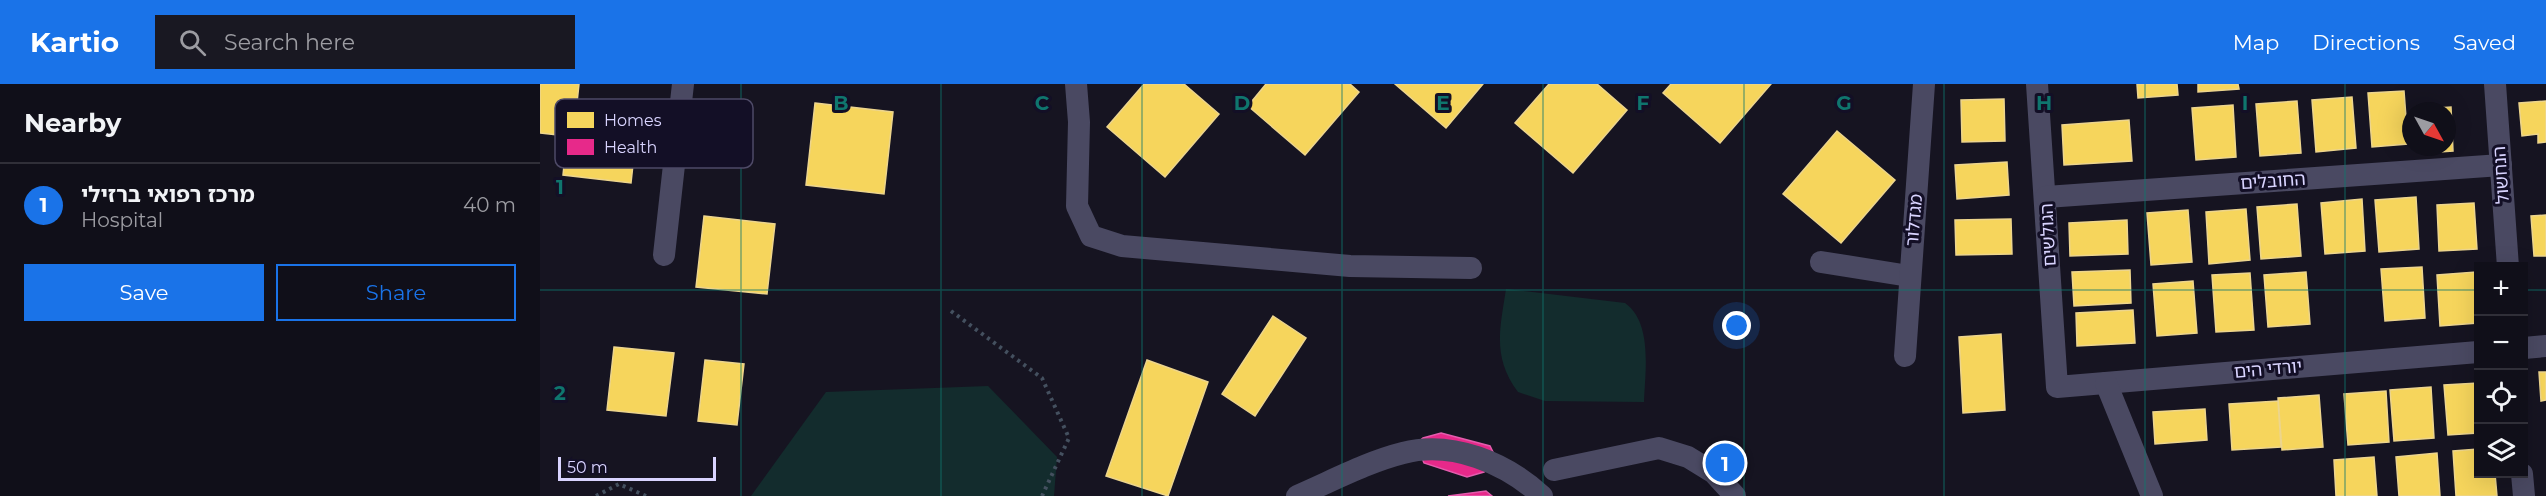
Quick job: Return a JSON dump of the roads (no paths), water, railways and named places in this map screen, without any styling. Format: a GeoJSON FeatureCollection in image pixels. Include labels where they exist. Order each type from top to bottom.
{"type":"FeatureCollection","features":[{"type":"Feature","properties":{"kind":"street"},"geometry":{"type":"LineString","coordinates":[[681,99],[683,84]]}},
{"type":"Feature","properties":{"kind":"street"},"geometry":{"type":"LineString","coordinates":[[1076,84],[1079,122],[1077,206],[1091,236],[1122,246],[1316,263],[1471,268]]}},
{"type":"Feature","properties":{"kind":"street","name":"מגדלור"},"geometry":{"type":"LineString","coordinates":[[1905,356],[1924,84]]}},
{"type":"Feature","properties":{"kind":"street","name":"הגולשים"},"geometry":{"type":"LineString","coordinates":[[2037,84],[2057,387]]}},
{"type":"Feature","properties":{"kind":"street","name":"הנחשול"},"geometry":{"type":"LineString","coordinates":[[2495,84],[2508,262]]}},
{"type":"Feature","properties":{"kind":"street","name":"החובלים"},"geometry":{"type":"LineString","coordinates":[[2046,197],[2501,165]]}},
{"type":"Feature","properties":{"kind":"street"},"geometry":{"type":"LineString","coordinates":[[664,255],[674,168]]}},
{"type":"Feature","properties":{"kind":"street"},"geometry":{"type":"LineString","coordinates":[[1821,262],[1909,276]]}},
{"type":"Feature","properties":{"kind":"street"},"geometry":{"type":"LineString","coordinates":[[2528,348],[2546,346]]}},
{"type":"Feature","properties":{"kind":"street","name":"יורדי הים"},"geometry":{"type":"LineString","coordinates":[[2057,387],[2474,352]]}},
{"type":"Feature","properties":{"kind":"street"},"geometry":{"type":"LineString","coordinates":[[2106,383],[2152,496]]}},
{"type":"Feature","properties":{"kind":"street"},"geometry":{"type":"LineString","coordinates":[[1554,470],[1659,448],[1688,457],[1714,473],[1735,496]]}},
{"type":"Feature","properties":{"kind":"street"},"geometry":{"type":"LineString","coordinates":[[1297,496],[1404,452],[1441,450],[1471,455],[1495,465],[1517,476],[1542,496]]}},
{"type":"Feature","properties":{"kind":"street"},"geometry":{"type":"LineString","coordinates":[[2522,478],[2524,496]]}},
{"type":"Feature","properties":{"kind":"place","name":"מרכז רפואי ברזילי"},"geometry":{"type":"Point","coordinates":[1725,463]}}]}
